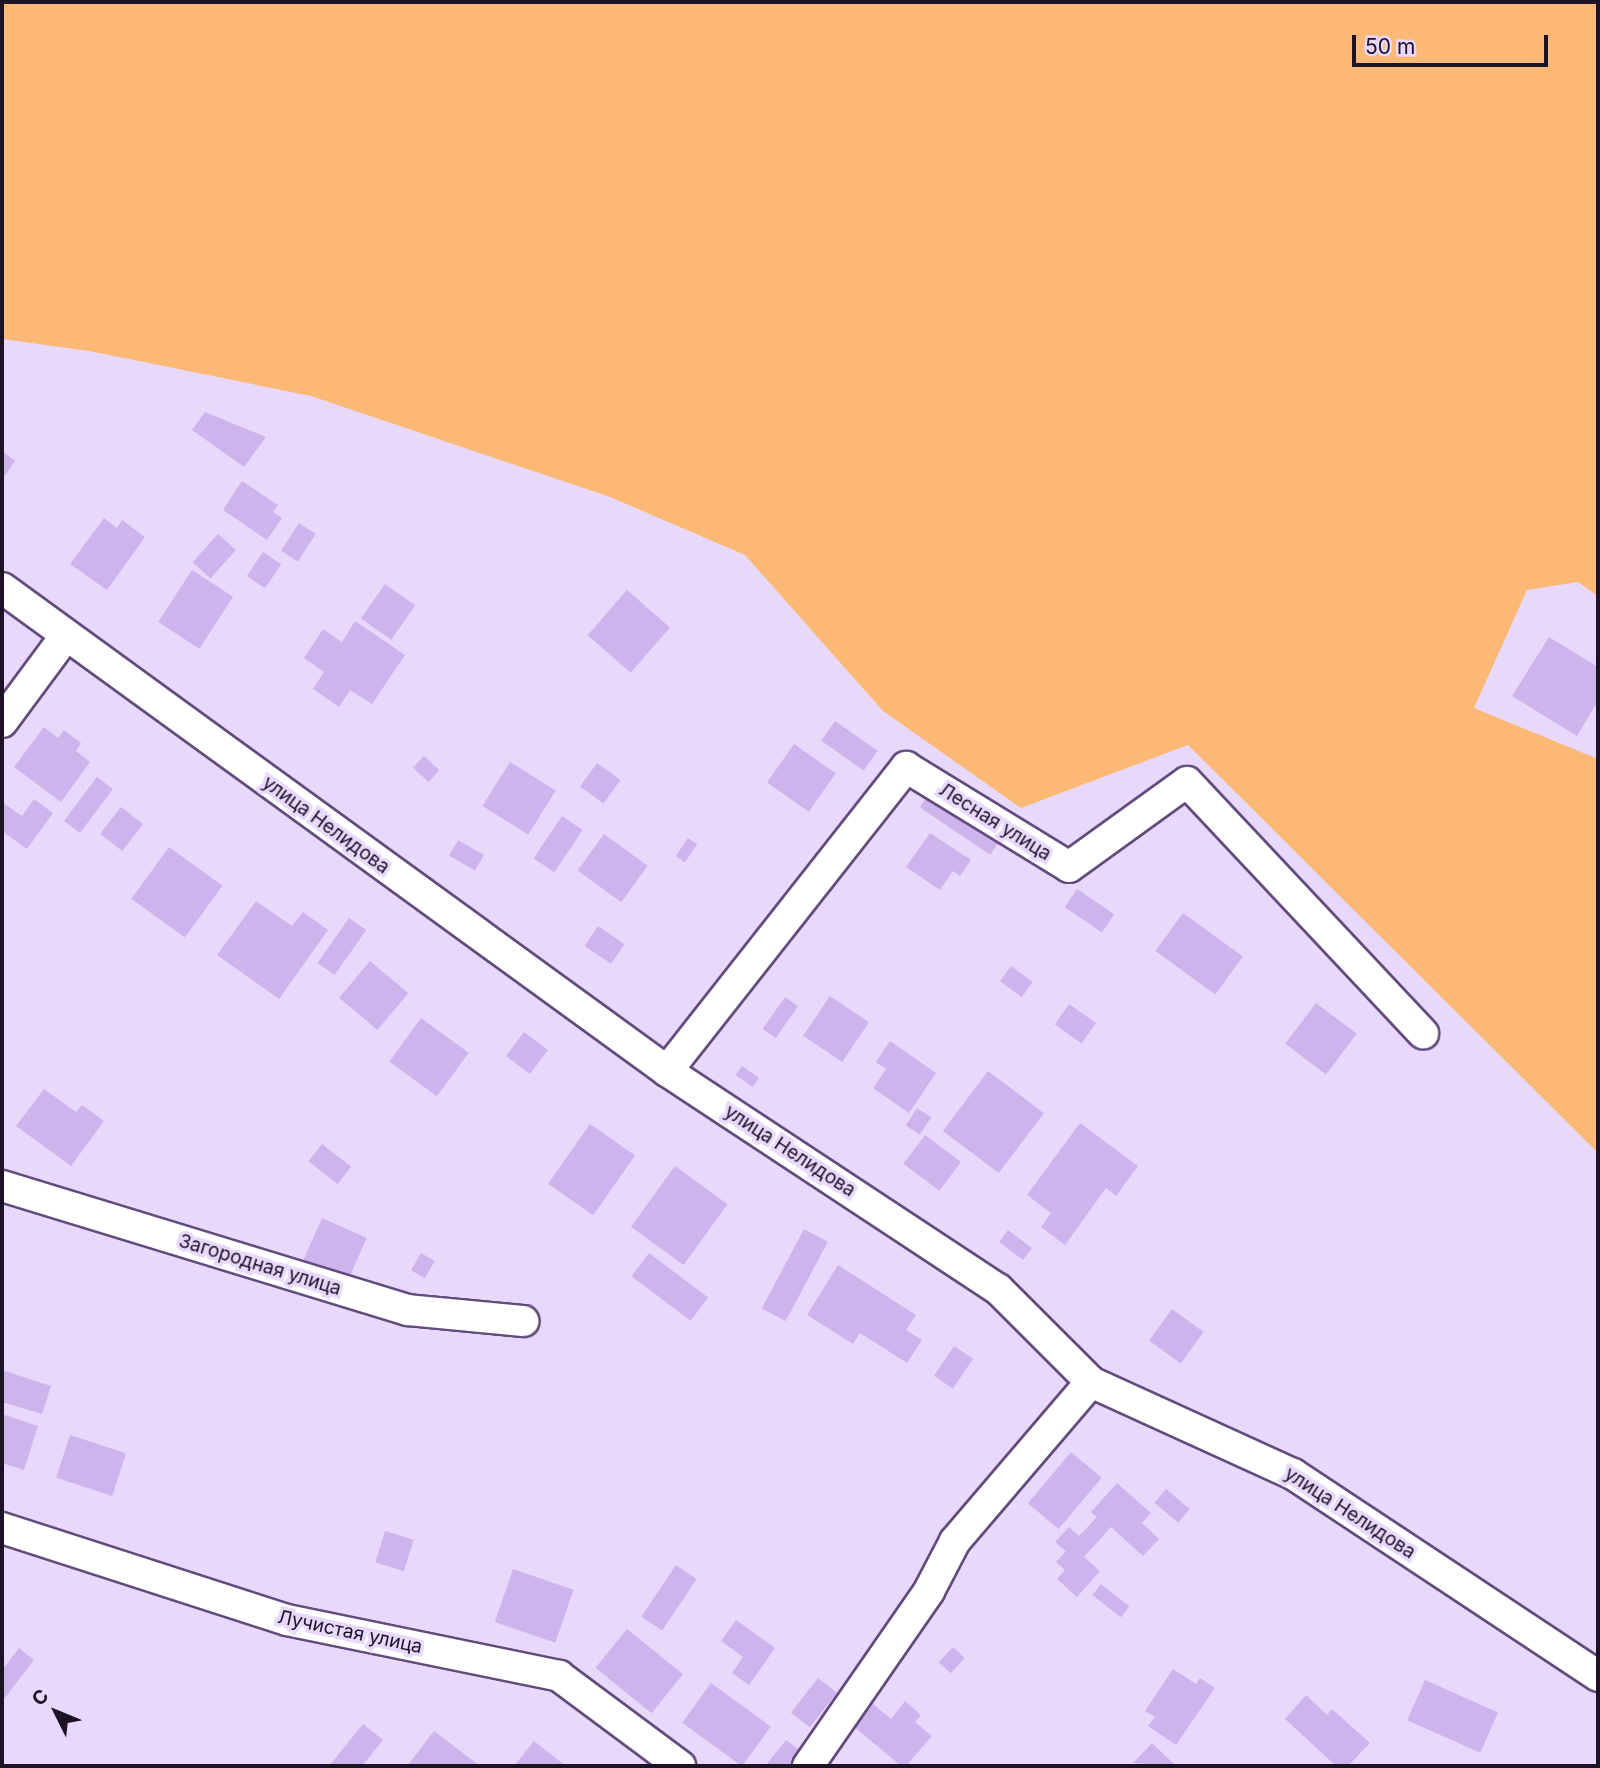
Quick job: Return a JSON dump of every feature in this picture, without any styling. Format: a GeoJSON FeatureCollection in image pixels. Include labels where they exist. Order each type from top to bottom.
{"type":"FeatureCollection","features":[{"type":"Feature","properties":{"kind":"street","name":"улица Нелидова"},"geometry":{"type":"LineString","coordinates":[[2,589],[667,1071],[998,1289],[1091,1382],[1293,1474],[1598,1676]]}},
{"type":"Feature","properties":{"kind":"street"},"geometry":{"type":"LineString","coordinates":[[2,722],[65,637]]}},
{"type":"Feature","properties":{"kind":"street","name":"Лесная улица"},"geometry":{"type":"LineString","coordinates":[[667,1071],[905,767],[1069,867],[1187,782],[1423,1033]]}},
{"type":"Feature","properties":{"kind":"street","name":"Загородная улица"},"geometry":{"type":"LineString","coordinates":[[2,1186],[408,1310],[523,1321]]}},
{"type":"Feature","properties":{"kind":"street"},"geometry":{"type":"LineString","coordinates":[[808,1766],[929,1591],[955,1541],[1091,1382]]}},
{"type":"Feature","properties":{"kind":"street","name":"Лучистая улица"},"geometry":{"type":"LineString","coordinates":[[2,1528],[287,1620],[559,1676],[680,1766]]}},
{"type":"Feature","properties":{"kind":"shaded area"},"geometry":{"type":"Polygon","coordinates":[[[2,2],[1598,2],[1598,596],[1578,582],[1527,590],[1474,708],[1598,759],[1598,1153],[1188,745],[1021,808],[883,711],[745,555],[610,497],[311,396],[89,351],[2,339],[2,2]]]}},
{"type":"Feature","properties":{"kind":"building"},"geometry":{"type":"Polygon","coordinates":[[[205,412],[266,437],[244,467],[192,430],[205,412]]]}},
{"type":"Feature","properties":{"kind":"building"},"geometry":{"type":"Polygon","coordinates":[[[2,451],[15,461],[2,480],[2,451]]]}},
{"type":"Feature","properties":{"kind":"building"},"geometry":{"type":"Polygon","coordinates":[[[242,481],[278,505],[273,512],[282,518],[267,540],[223,510],[242,481]]]}},
{"type":"Feature","properties":{"kind":"building"},"geometry":{"type":"Polygon","coordinates":[[[104,518],[117,528],[122,520],[145,537],[107,590],[70,564],[104,518]]]}},
{"type":"Feature","properties":{"kind":"building"},"geometry":{"type":"Polygon","coordinates":[[[299,523],[316,534],[298,562],[281,551],[299,523]]]}},
{"type":"Feature","properties":{"kind":"building"},"geometry":{"type":"Polygon","coordinates":[[[218,534],[236,550],[210,578],[193,562],[218,534]]]}},
{"type":"Feature","properties":{"kind":"building"},"geometry":{"type":"Polygon","coordinates":[[[263,552],[281,564],[265,588],[247,576],[263,552]]]}},
{"type":"Feature","properties":{"kind":"building"},"geometry":{"type":"Polygon","coordinates":[[[192,570],[233,597],[199,649],[158,622],[192,570]]]}},
{"type":"Feature","properties":{"kind":"building"},"geometry":{"type":"Polygon","coordinates":[[[385,584],[415,605],[391,640],[361,618],[385,584]]]}},
{"type":"Feature","properties":{"kind":"building"},"geometry":{"type":"Polygon","coordinates":[[[627,590],[670,627],[631,673],[588,635],[627,590]]]}},
{"type":"Feature","properties":{"kind":"building"},"geometry":{"type":"Polygon","coordinates":[[[355,621],[405,655],[372,704],[350,690],[339,707],[313,689],[324,672],[304,658],[323,629],[342,642],[355,621]]]}},
{"type":"Feature","properties":{"kind":"building"},"geometry":{"type":"Polygon","coordinates":[[[1549,637],[1598,667],[1598,701],[1577,736],[1512,696],[1549,637]]]}},
{"type":"Feature","properties":{"kind":"building"},"geometry":{"type":"Polygon","coordinates":[[[835,721],[878,751],[864,770],[821,741],[835,721]]]}},
{"type":"Feature","properties":{"kind":"building"},"geometry":{"type":"Polygon","coordinates":[[[44,727],[58,738],[64,730],[81,743],[76,751],[90,762],[61,802],[14,767],[44,727]]]}},
{"type":"Feature","properties":{"kind":"building"},"geometry":{"type":"Polygon","coordinates":[[[794,744],[836,773],[809,812],[767,783],[794,744]]]}},
{"type":"Feature","properties":{"kind":"building"},"geometry":{"type":"Polygon","coordinates":[[[424,756],[439,770],[428,782],[413,768],[424,756]]]}},
{"type":"Feature","properties":{"kind":"building"},"geometry":{"type":"Polygon","coordinates":[[[510,762],[556,791],[528,835],[482,806],[510,762]]]}},
{"type":"Feature","properties":{"kind":"building"},"geometry":{"type":"Polygon","coordinates":[[[597,763],[620,780],[603,804],[580,786],[597,763]]]}},
{"type":"Feature","properties":{"kind":"building"},"geometry":{"type":"Polygon","coordinates":[[[97,777],[113,789],[80,833],[64,821],[97,777]]]}},
{"type":"Feature","properties":{"kind":"building"},"geometry":{"type":"Polygon","coordinates":[[[932,789],[1002,837],[990,855],[920,807],[932,789]]]}},
{"type":"Feature","properties":{"kind":"building"},"geometry":{"type":"Polygon","coordinates":[[[34,799],[53,813],[27,849],[2,831],[2,802],[22,816],[34,799]]]}},
{"type":"Feature","properties":{"kind":"building"},"geometry":{"type":"Polygon","coordinates":[[[121,807],[143,824],[122,851],[100,834],[121,807]]]}},
{"type":"Feature","properties":{"kind":"building"},"geometry":{"type":"Polygon","coordinates":[[[562,816],[583,830],[554,872],[533,858],[562,816]]]}},
{"type":"Feature","properties":{"kind":"building"},"geometry":{"type":"Polygon","coordinates":[[[930,833],[971,860],[960,876],[953,871],[940,890],[906,867],[930,833]]]}},
{"type":"Feature","properties":{"kind":"building"},"geometry":{"type":"Polygon","coordinates":[[[604,834],[648,866],[621,902],[578,870],[604,834]]]}},
{"type":"Feature","properties":{"kind":"building"},"geometry":{"type":"Polygon","coordinates":[[[688,838],[697,844],[685,862],[676,856],[688,838]]]}},
{"type":"Feature","properties":{"kind":"building"},"geometry":{"type":"Polygon","coordinates":[[[458,840],[484,855],[475,871],[449,856],[458,840]]]}},
{"type":"Feature","properties":{"kind":"building"},"geometry":{"type":"Polygon","coordinates":[[[169,847],[222,886],[185,938],[131,899],[169,847]]]}},
{"type":"Feature","properties":{"kind":"building"},"geometry":{"type":"Polygon","coordinates":[[[1077,889],[1114,914],[1102,932],[1065,907],[1077,889]]]}},
{"type":"Feature","properties":{"kind":"building"},"geometry":{"type":"Polygon","coordinates":[[[256,901],[292,926],[303,912],[328,930],[279,999],[217,955],[256,901]]]}},
{"type":"Feature","properties":{"kind":"building"},"geometry":{"type":"Polygon","coordinates":[[[1183,913],[1243,956],[1215,995],[1155,951],[1183,913]]]}},
{"type":"Feature","properties":{"kind":"building"},"geometry":{"type":"Polygon","coordinates":[[[349,918],[366,930],[335,975],[317,963],[349,918]]]}},
{"type":"Feature","properties":{"kind":"building"},"geometry":{"type":"Polygon","coordinates":[[[598,926],[625,944],[611,964],[585,946],[598,926]]]}},
{"type":"Feature","properties":{"kind":"building"},"geometry":{"type":"Polygon","coordinates":[[[370,961],[408,993],[377,1030],[339,998],[370,961]]]}},
{"type":"Feature","properties":{"kind":"building"},"geometry":{"type":"Polygon","coordinates":[[[1011,966],[1033,982],[1022,997],[1000,981],[1011,966]]]}},
{"type":"Feature","properties":{"kind":"building"},"geometry":{"type":"Polygon","coordinates":[[[830,996],[869,1022],[842,1062],[803,1036],[830,996]]]}},
{"type":"Feature","properties":{"kind":"building"},"geometry":{"type":"Polygon","coordinates":[[[785,997],[798,1006],[776,1038],[763,1029],[785,997]]]}},
{"type":"Feature","properties":{"kind":"building"},"geometry":{"type":"Polygon","coordinates":[[[1316,1003],[1357,1034],[1326,1074],[1285,1044],[1316,1003]]]}},
{"type":"Feature","properties":{"kind":"building"},"geometry":{"type":"Polygon","coordinates":[[[1069,1004],[1096,1023],[1082,1043],[1055,1024],[1069,1004]]]}},
{"type":"Feature","properties":{"kind":"building"},"geometry":{"type":"Polygon","coordinates":[[[421,1018],[469,1053],[437,1096],[389,1062],[421,1018]]]}},
{"type":"Feature","properties":{"kind":"building"},"geometry":{"type":"Polygon","coordinates":[[[524,1032],[548,1050],[530,1074],[506,1056],[524,1032]]]}},
{"type":"Feature","properties":{"kind":"building"},"geometry":{"type":"Polygon","coordinates":[[[890,1041],[936,1073],[909,1113],[873,1088],[886,1069],[876,1062],[890,1041]]]}},
{"type":"Feature","properties":{"kind":"building"},"geometry":{"type":"Polygon","coordinates":[[[742,1066],[759,1078],[753,1087],[736,1075],[742,1066]]]}},
{"type":"Feature","properties":{"kind":"building"},"geometry":{"type":"Polygon","coordinates":[[[988,1071],[1044,1113],[999,1173],[943,1131],[988,1071]]]}},
{"type":"Feature","properties":{"kind":"building"},"geometry":{"type":"Polygon","coordinates":[[[44,1089],[76,1112],[82,1105],[104,1121],[71,1166],[16,1126],[44,1089]]]}},
{"type":"Feature","properties":{"kind":"building"},"geometry":{"type":"Polygon","coordinates":[[[917,1108],[931,1117],[920,1135],[906,1126],[917,1108]]]}},
{"type":"Feature","properties":{"kind":"building"},"geometry":{"type":"Polygon","coordinates":[[[1080,1123],[1138,1166],[1116,1196],[1106,1188],[1065,1245],[1041,1227],[1051,1213],[1027,1195],[1080,1123]]]}},
{"type":"Feature","properties":{"kind":"building"},"geometry":{"type":"Polygon","coordinates":[[[590,1124],[635,1156],[593,1215],[548,1184],[590,1124]]]}},
{"type":"Feature","properties":{"kind":"building"},"geometry":{"type":"Polygon","coordinates":[[[925,1135],[961,1162],[939,1191],[903,1164],[925,1135]]]}},
{"type":"Feature","properties":{"kind":"building"},"geometry":{"type":"Polygon","coordinates":[[[322,1144],[351,1167],[338,1184],[308,1161],[322,1144]]]}},
{"type":"Feature","properties":{"kind":"building"},"geometry":{"type":"Polygon","coordinates":[[[675,1166],[728,1204],[684,1265],[631,1227],[675,1166]]]}},
{"type":"Feature","properties":{"kind":"building"},"geometry":{"type":"Polygon","coordinates":[[[322,1218],[367,1238],[348,1281],[303,1261],[322,1218]]]}},
{"type":"Feature","properties":{"kind":"building"},"geometry":{"type":"Polygon","coordinates":[[[804,1229],[828,1242],[786,1321],[762,1308],[804,1229]]]}},
{"type":"Feature","properties":{"kind":"building"},"geometry":{"type":"Polygon","coordinates":[[[1008,1230],[1032,1248],[1023,1260],[999,1242],[1008,1230]]]}},
{"type":"Feature","properties":{"kind":"building"},"geometry":{"type":"Polygon","coordinates":[[[421,1253],[435,1261],[425,1278],[411,1270],[421,1253]]]}},
{"type":"Feature","properties":{"kind":"building"},"geometry":{"type":"Polygon","coordinates":[[[649,1253],[708,1298],[691,1321],[632,1276],[649,1253]]]}},
{"type":"Feature","properties":{"kind":"building"},"geometry":{"type":"Polygon","coordinates":[[[838,1265],[916,1315],[906,1330],[922,1340],[907,1363],[860,1333],[853,1344],[807,1315],[838,1265]]]}},
{"type":"Feature","properties":{"kind":"building"},"geometry":{"type":"Polygon","coordinates":[[[1172,1309],[1204,1332],[1181,1363],[1149,1341],[1172,1309]]]}},
{"type":"Feature","properties":{"kind":"building"},"geometry":{"type":"Polygon","coordinates":[[[954,1346],[973,1359],[953,1389],[934,1376],[954,1346]]]}},
{"type":"Feature","properties":{"kind":"building"},"geometry":{"type":"Polygon","coordinates":[[[2,1370],[51,1386],[42,1414],[2,1402],[2,1370]]]}},
{"type":"Feature","properties":{"kind":"building"},"geometry":{"type":"Polygon","coordinates":[[[2,1414],[38,1426],[24,1470],[2,1463],[2,1414]]]}},
{"type":"Feature","properties":{"kind":"building"},"geometry":{"type":"Polygon","coordinates":[[[70,1435],[126,1453],[112,1496],[56,1478],[70,1435]]]}},
{"type":"Feature","properties":{"kind":"building"},"geometry":{"type":"Polygon","coordinates":[[[1071,1452],[1102,1478],[1059,1529],[1028,1503],[1071,1452]]]}},
{"type":"Feature","properties":{"kind":"building"},"geometry":{"type":"Polygon","coordinates":[[[1117,1483],[1151,1513],[1142,1523],[1159,1539],[1143,1556],[1111,1527],[1084,1557],[1100,1571],[1077,1597],[1057,1579],[1065,1570],[1056,1562],[1066,1551],[1055,1542],[1069,1527],[1079,1536],[1097,1517],[1091,1512],[1117,1483]]]}},
{"type":"Feature","properties":{"kind":"building"},"geometry":{"type":"Polygon","coordinates":[[[1166,1489],[1190,1509],[1178,1523],[1154,1503],[1166,1489]]]}},
{"type":"Feature","properties":{"kind":"building"},"geometry":{"type":"Polygon","coordinates":[[[385,1531],[414,1540],[404,1571],[375,1563],[385,1531]]]}},
{"type":"Feature","properties":{"kind":"building"},"geometry":{"type":"Polygon","coordinates":[[[676,1565],[697,1579],[662,1630],[641,1616],[676,1565]]]}},
{"type":"Feature","properties":{"kind":"building"},"geometry":{"type":"Polygon","coordinates":[[[513,1569],[574,1590],[555,1643],[495,1622],[513,1569]]]}},
{"type":"Feature","properties":{"kind":"building"},"geometry":{"type":"Polygon","coordinates":[[[1101,1584],[1129,1606],[1121,1617],[1092,1595],[1101,1584]]]}},
{"type":"Feature","properties":{"kind":"building"},"geometry":{"type":"Polygon","coordinates":[[[736,1620],[775,1648],[749,1685],[732,1673],[743,1657],[721,1641],[736,1620]]]}},
{"type":"Feature","properties":{"kind":"building"},"geometry":{"type":"Polygon","coordinates":[[[627,1629],[683,1674],[651,1713],[596,1668],[627,1629]]]}},
{"type":"Feature","properties":{"kind":"building"},"geometry":{"type":"Polygon","coordinates":[[[953,1647],[965,1658],[950,1673],[939,1662],[953,1647]]]}},
{"type":"Feature","properties":{"kind":"building"},"geometry":{"type":"Polygon","coordinates":[[[19,1648],[34,1660],[4,1699],[2,1670],[19,1648]]]}},
{"type":"Feature","properties":{"kind":"building"},"geometry":{"type":"Polygon","coordinates":[[[1173,1669],[1196,1684],[1200,1678],[1215,1688],[1176,1745],[1148,1726],[1155,1717],[1145,1711],[1173,1669]]]}},
{"type":"Feature","properties":{"kind":"building"},"geometry":{"type":"Polygon","coordinates":[[[818,1678],[837,1693],[810,1727],[791,1713],[818,1678]]]}},
{"type":"Feature","properties":{"kind":"building"},"geometry":{"type":"Polygon","coordinates":[[[1425,1680],[1498,1713],[1480,1753],[1407,1720],[1425,1680]]]}},
{"type":"Feature","properties":{"kind":"building"},"geometry":{"type":"Polygon","coordinates":[[[711,1683],[771,1726],[742,1766],[682,1723],[711,1683]]]}},
{"type":"Feature","properties":{"kind":"building"},"geometry":{"type":"Polygon","coordinates":[[[1306,1695],[1327,1715],[1332,1709],[1370,1743],[1348,1766],[1336,1766],[1285,1719],[1306,1695]]]}},
{"type":"Feature","properties":{"kind":"building"},"geometry":{"type":"Polygon","coordinates":[[[905,1701],[921,1715],[915,1722],[932,1736],[906,1766],[901,1766],[852,1725],[871,1702],[891,1719],[905,1701]]]}},
{"type":"Feature","properties":{"kind":"building"},"geometry":{"type":"Polygon","coordinates":[[[363,1724],[383,1740],[362,1766],[329,1766],[363,1724]]]}},
{"type":"Feature","properties":{"kind":"building"},"geometry":{"type":"Polygon","coordinates":[[[434,1731],[480,1766],[407,1766],[434,1731]]]}},
{"type":"Feature","properties":{"kind":"building"},"geometry":{"type":"Polygon","coordinates":[[[786,1740],[805,1754],[796,1766],[765,1766],[786,1740]]]}},
{"type":"Feature","properties":{"kind":"building"},"geometry":{"type":"Polygon","coordinates":[[[534,1741],[566,1766],[514,1766],[534,1741]]]}},
{"type":"Feature","properties":{"kind":"building"},"geometry":{"type":"Polygon","coordinates":[[[1152,1743],[1176,1766],[1133,1763],[1152,1743]]]}}]}
